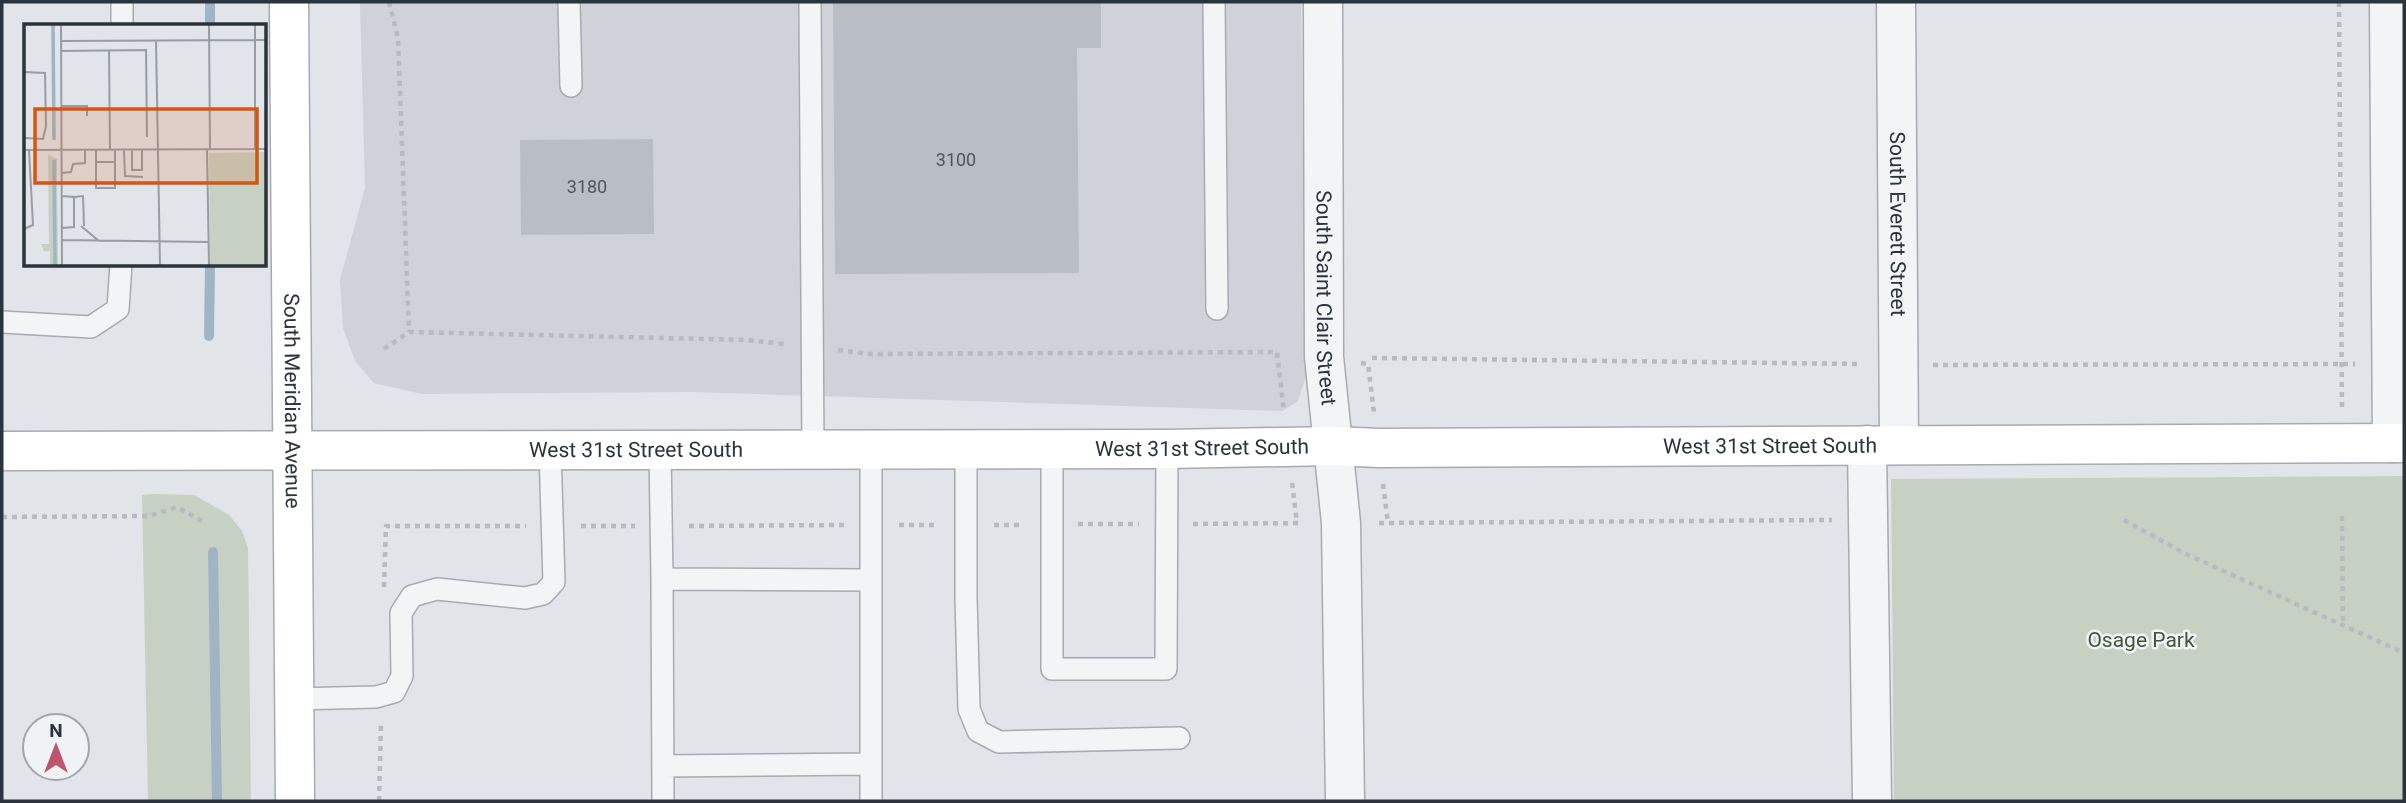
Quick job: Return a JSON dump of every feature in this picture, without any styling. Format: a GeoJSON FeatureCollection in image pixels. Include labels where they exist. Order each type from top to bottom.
{"type":"FeatureCollection","features":[{"type":"Feature","properties":{"kind":"street","name":"South Meridian Avenue"},"geometry":{"type":"LineString","coordinates":[[289,2],[295,801]]}},
{"type":"Feature","properties":{"kind":"street","name":"South Saint Clair Street"},"geometry":{"type":"LineString","coordinates":[[1323,2],[1324,357],[1341,523],[1345,801]]}},
{"type":"Feature","properties":{"kind":"street","name":"South Everett Street"},"geometry":{"type":"LineString","coordinates":[[1872,801],[1868,519],[1883,445],[1896,2]]}},
{"type":"Feature","properties":{"kind":"street"},"geometry":{"type":"LineString","coordinates":[[2389,2],[2398,443]]}},
{"type":"Feature","properties":{"kind":"street","name":"West 31st Street South"},"geometry":{"type":"LineString","coordinates":[[2,451],[2398,443]]}},
{"type":"Feature","properties":{"kind":"lane"},"geometry":{"type":"LineString","coordinates":[[122,2],[122,24]]}},
{"type":"Feature","properties":{"kind":"lane"},"geometry":{"type":"LineString","coordinates":[[569,2],[571,86]]}},
{"type":"Feature","properties":{"kind":"lane"},"geometry":{"type":"LineString","coordinates":[[810,2],[813,449]]}},
{"type":"Feature","properties":{"kind":"lane"},"geometry":{"type":"LineString","coordinates":[[1214,2],[1217,309]]}},
{"type":"Feature","properties":{"kind":"lane"},"geometry":{"type":"LineString","coordinates":[[2,322],[91,327],[118,309],[121,266]]}},
{"type":"Feature","properties":{"kind":"lane"},"geometry":{"type":"LineString","coordinates":[[871,449],[871,801]]}},
{"type":"Feature","properties":{"kind":"lane"},"geometry":{"type":"LineString","coordinates":[[966,449],[969,709],[978,731],[999,742],[1179,738]]}},
{"type":"Feature","properties":{"kind":"lane"},"geometry":{"type":"LineString","coordinates":[[1052,449],[1052,669],[1166,669],[1167,449]]}},
{"type":"Feature","properties":{"kind":"lane"},"geometry":{"type":"LineString","coordinates":[[294,699],[382,695],[394,692],[402,676],[401,613],[412,596],[438,589],[525,598],[543,594],[554,582],[550,450]]}},
{"type":"Feature","properties":{"kind":"lane"},"geometry":{"type":"LineString","coordinates":[[660,450],[663,801]]}},
{"type":"Feature","properties":{"kind":"lane"},"geometry":{"type":"LineString","coordinates":[[662,579],[871,580]]}},
{"type":"Feature","properties":{"kind":"lane"},"geometry":{"type":"LineString","coordinates":[[663,766],[871,764]]}},
{"type":"Feature","properties":{"kind":"path"},"geometry":{"type":"LineString","coordinates":[[389,2],[398,38],[409,332]]}},
{"type":"Feature","properties":{"kind":"path"},"geometry":{"type":"LineString","coordinates":[[2339,2],[2342,443]]}},
{"type":"Feature","properties":{"kind":"path"},"geometry":{"type":"LineString","coordinates":[[384,349],[409,332],[748,341],[869,354],[1277,352],[1297,523]]}},
{"type":"Feature","properties":{"kind":"path"},"geometry":{"type":"LineString","coordinates":[[2,517],[149,516],[177,507],[204,522]]}},
{"type":"Feature","properties":{"kind":"path"},"geometry":{"type":"LineString","coordinates":[[2342,516],[2343,626]]}},
{"type":"Feature","properties":{"kind":"path"},"geometry":{"type":"LineString","coordinates":[[384,591],[386,526],[1053,525],[1868,519]]}},
{"type":"Feature","properties":{"kind":"path"},"geometry":{"type":"LineString","coordinates":[[2124,520],[2186,554],[2404,653]]}},
{"type":"Feature","properties":{"kind":"path"},"geometry":{"type":"LineString","coordinates":[[379,801],[382,695]]}},
{"type":"Feature","properties":{"kind":"shaded area"},"geometry":{"type":"Polygon","coordinates":[[[360,2],[1301,2],[1306,376],[1298,401],[1283,411],[690,392],[422,394],[374,383],[355,361],[343,328],[340,280],[365,188],[360,2]]]}},
{"type":"Feature","properties":{"kind":"green space","name":"Osage Park"},"geometry":{"type":"Polygon","coordinates":[[[2404,476],[2404,801],[1894,801],[1891,479],[2404,476]]]}},
{"type":"Feature","properties":{"kind":"green space"},"geometry":{"type":"Polygon","coordinates":[[[142,495],[194,495],[229,515],[242,531],[248,548],[251,801],[148,801],[142,495]]]}},
{"type":"Feature","properties":{"kind":"building"},"geometry":{"type":"Polygon","coordinates":[[[833,2],[1101,2],[1101,48],[1077,48],[1079,273],[835,274],[833,2]]]}},
{"type":"Feature","properties":{"kind":"building"},"geometry":{"type":"Polygon","coordinates":[[[653,139],[654,234],[521,235],[520,140],[653,139]]]}},
{"type":"Feature","properties":{"kind":"waterway"},"geometry":{"type":"LineString","coordinates":[[210,2],[210,24]]}},
{"type":"Feature","properties":{"kind":"waterway"},"geometry":{"type":"LineString","coordinates":[[209,336],[210,266]]}},
{"type":"Feature","properties":{"kind":"waterway"},"geometry":{"type":"LineString","coordinates":[[213,552],[217,801]]}}]}
